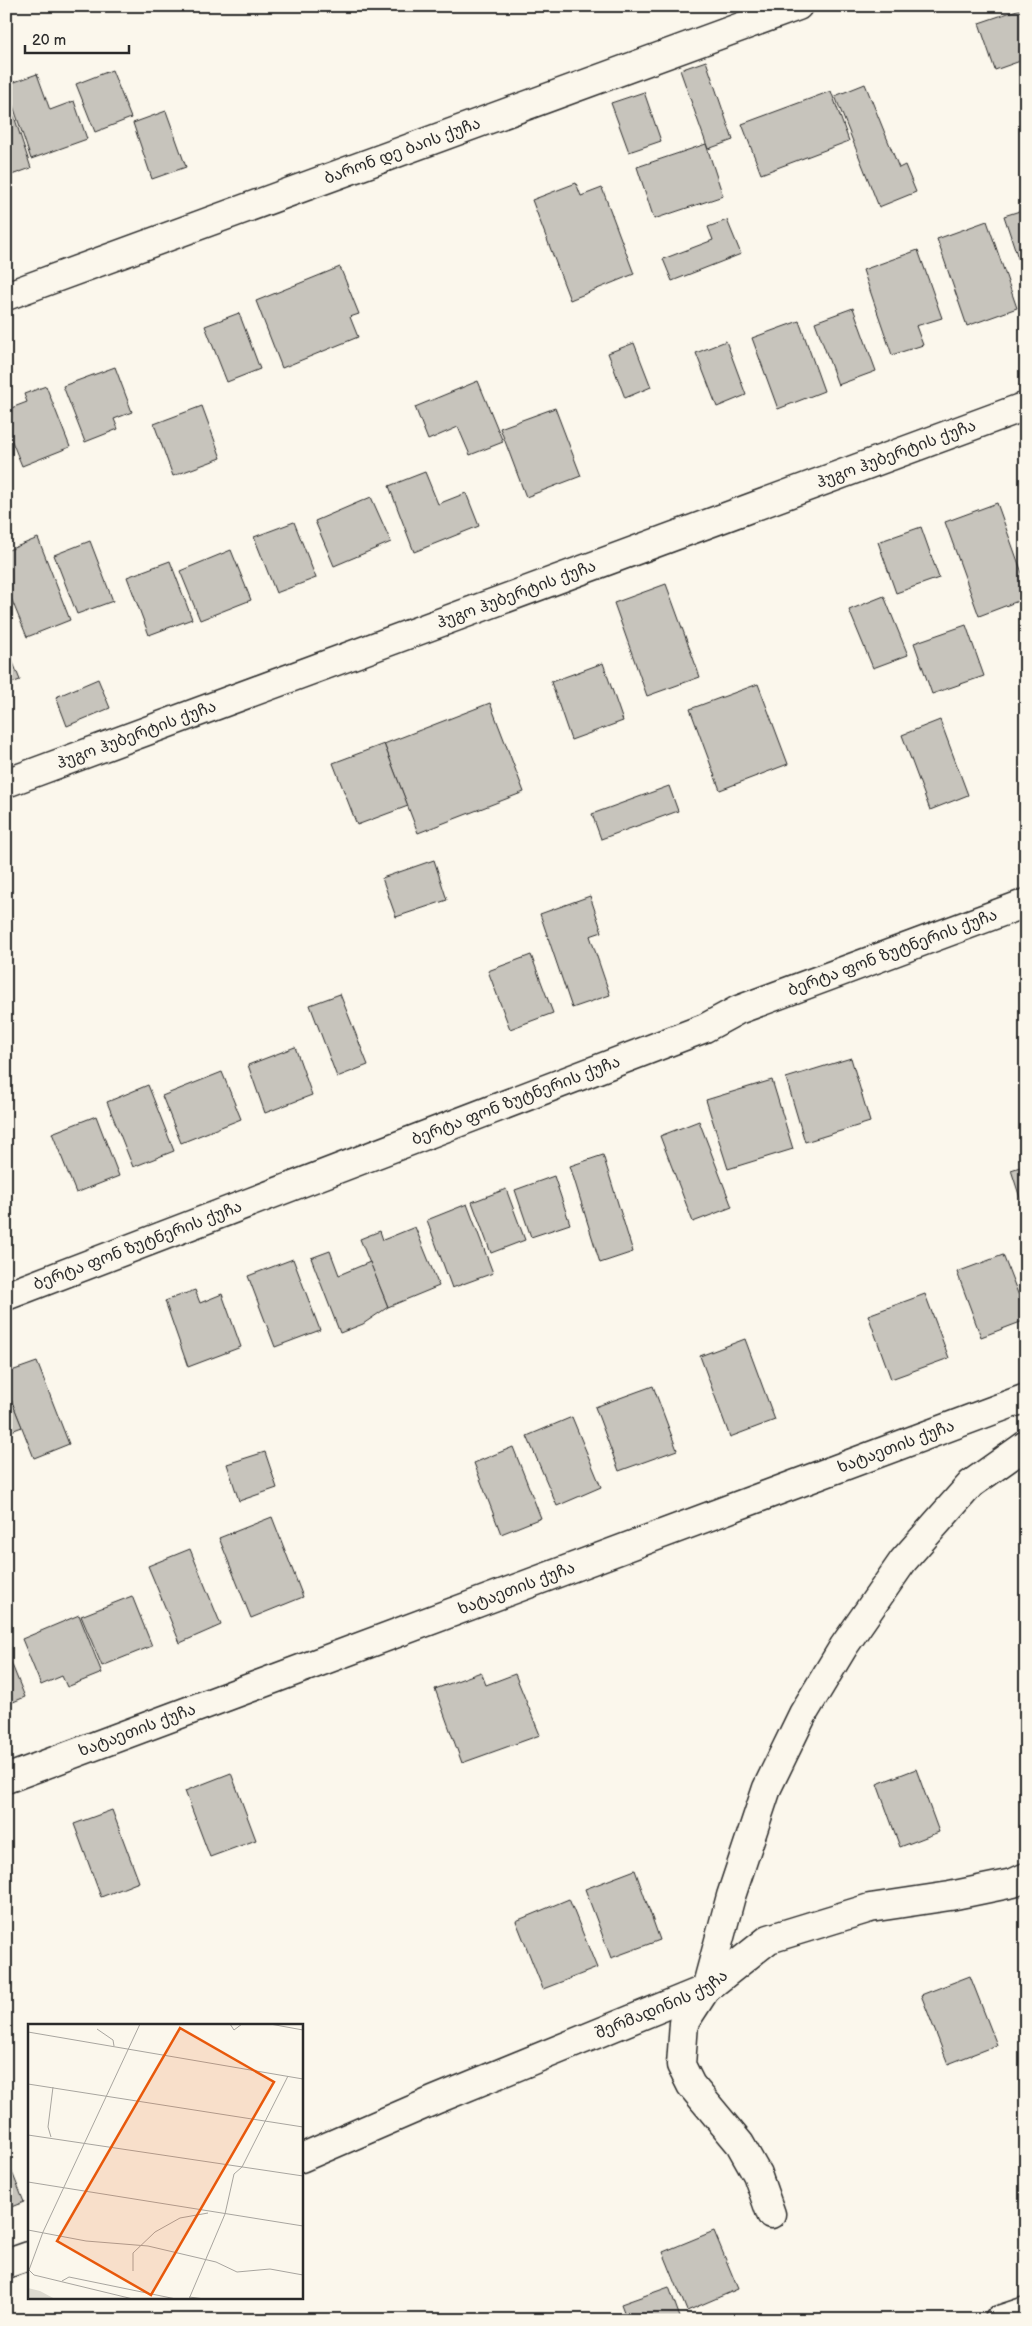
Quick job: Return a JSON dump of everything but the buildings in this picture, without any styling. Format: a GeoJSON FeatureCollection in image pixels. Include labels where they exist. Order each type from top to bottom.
{"type":"FeatureCollection","features":[{"type":"Feature","properties":{"kind":"street","name":"ბარონ დე ბაის ქუჩა"},"geometry":{"type":"LineString","coordinates":[[6,296],[798,6]]}},
{"type":"Feature","properties":{"kind":"street","name":"ჰუგო ჰუბერტის ქუჩა"},"geometry":{"type":"LineString","coordinates":[[6,782],[1026,406]]}},
{"type":"Feature","properties":{"kind":"street","name":"ბერტა ფონ ზუტნერის ქუჩა"},"geometry":{"type":"LineString","coordinates":[[6,1296],[704,1028],[738,1010],[1026,903]]}},
{"type":"Feature","properties":{"kind":"street","name":"ხატაეთის ქუჩა"},"geometry":{"type":"LineString","coordinates":[[6,1779],[1026,1398]]}},
{"type":"Feature","properties":{"kind":"street"},"geometry":{"type":"LineString","coordinates":[[771,2214],[757,2174],[740,2144],[691,2085],[681,2064],[684,2023],[706,1989],[731,1896],[767,1788],[803,1714],[844,1646],[903,1561],[971,1484],[1026,1445]]}},
{"type":"Feature","properties":{"kind":"street","name":"შერმადინის ქუჩა"},"geometry":{"type":"LineString","coordinates":[[302,2158],[435,2100],[706,1989],[769,1939],[870,1908],[950,1896],[1013,1883],[1026,1877]]}},
{"type":"Feature","properties":{"kind":"street"},"geometry":{"type":"LineString","coordinates":[[6,2264],[28,2256]]}},
{"type":"Feature","properties":{"kind":"street"},"geometry":{"type":"LineString","coordinates":[[998,2320],[1026,2311]]}}]}
